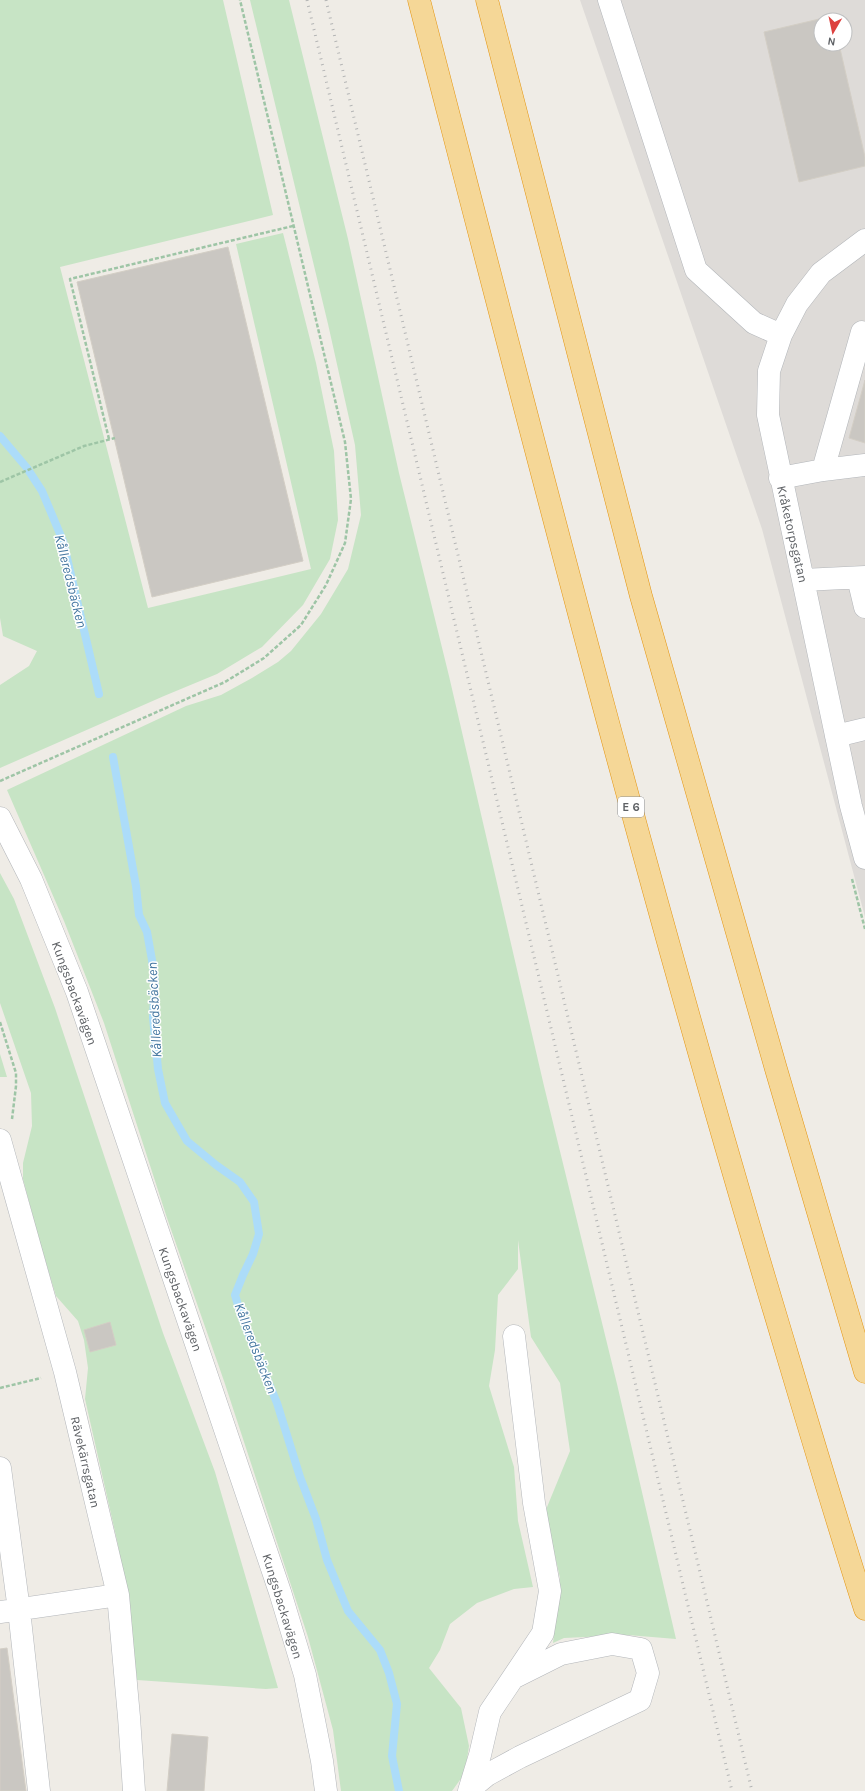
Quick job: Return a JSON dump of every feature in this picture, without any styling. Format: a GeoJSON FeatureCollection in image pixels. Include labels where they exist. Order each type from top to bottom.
{"type":"FeatureCollection","features":[{"type":"Feature","properties":{"kind":"highway","name":"E 6"},"geometry":{"type":"LineString","coordinates":[[419,0],[576,604],[707,1084],[835,1516],[865,1609]]}},
{"type":"Feature","properties":{"kind":"highway"},"geometry":{"type":"LineString","coordinates":[[487,0],[640,596],[865,1372]]}},
{"type":"Feature","properties":{"kind":"street"},"geometry":{"type":"LineString","coordinates":[[609,0],[696,270],[754,323],[781,335]]}},
{"type":"Feature","properties":{"kind":"street","name":"Kråketorpsgatan"},"geometry":{"type":"LineString","coordinates":[[865,240],[820,273],[797,304],[781,335],[769,371],[768,415],[780,478],[836,736],[858,804],[865,858]]}},
{"type":"Feature","properties":{"kind":"street"},"geometry":{"type":"LineString","coordinates":[[823,470],[862,332]]}},
{"type":"Feature","properties":{"kind":"street"},"geometry":{"type":"LineString","coordinates":[[780,478],[823,470],[865,465]]}},
{"type":"Feature","properties":{"kind":"street"},"geometry":{"type":"LineString","coordinates":[[803,580],[861,577],[865,608]]}},
{"type":"Feature","properties":{"kind":"street"},"geometry":{"type":"LineString","coordinates":[[836,736],[865,729]]}},
{"type":"Feature","properties":{"kind":"street","name":"Kungsbackavägen"},"geometry":{"type":"LineString","coordinates":[[0,818],[31,879],[77,992],[280,1592],[305,1676],[322,1761],[326,1791]]}},
{"type":"Feature","properties":{"kind":"street","name":"Rävekärrsgatan"},"geometry":{"type":"LineString","coordinates":[[0,1142],[65,1372],[118,1595],[134,1791]]}},
{"type":"Feature","properties":{"kind":"street"},"geometry":{"type":"LineString","coordinates":[[470,1790],[490,1712],[515,1677],[543,1633],[550,1591],[534,1502],[514,1336]]}},
{"type":"Feature","properties":{"kind":"street"},"geometry":{"type":"LineString","coordinates":[[0,1468],[10,1611],[39,1791]]}},
{"type":"Feature","properties":{"kind":"street"},"geometry":{"type":"LineString","coordinates":[[10,1611],[118,1595]]}},
{"type":"Feature","properties":{"kind":"street"},"geometry":{"type":"LineString","coordinates":[[470,1790],[487,1775],[520,1757],[640,1700],[648,1673],[641,1649],[612,1644],[561,1654],[515,1677]]}},
{"type":"Feature","properties":{"kind":"path"},"geometry":{"type":"LineString","coordinates":[[0,781],[225,682],[264,658],[301,625],[326,585],[345,543],[351,499],[345,442],[240,0]]}},
{"type":"Feature","properties":{"kind":"path"},"geometry":{"type":"LineString","coordinates":[[109,439],[70,279],[293,226]]}},
{"type":"Feature","properties":{"kind":"path"},"geometry":{"type":"LineString","coordinates":[[0,482],[55,458],[115,438]]}},
{"type":"Feature","properties":{"kind":"path"},"geometry":{"type":"LineString","coordinates":[[0,1022],[16,1073],[16,1086],[13,1115],[0,1142]]}},
{"type":"Feature","properties":{"kind":"path"},"geometry":{"type":"LineString","coordinates":[[0,1388],[65,1372]]}},
{"type":"Feature","properties":{"kind":"shaded area"},"geometry":{"type":"Polygon","coordinates":[[[580,0],[865,0],[865,917],[762,529],[580,0]]]}},
{"type":"Feature","properties":{"kind":"green space"},"geometry":{"type":"Polygon","coordinates":[[[0,0],[223,0],[273,215],[60,267],[148,608],[311,569],[236,244],[283,233],[316,363],[334,451],[338,520],[330,559],[303,605],[262,647],[217,674],[0,768],[0,685],[29,666],[37,651],[3,636],[0,618],[0,0]]]}},
{"type":"Feature","properties":{"kind":"green space"},"geometry":{"type":"Polygon","coordinates":[[[250,0],[289,0],[348,239],[399,473],[449,676],[544,1086],[617,1384],[676,1639],[628,1635],[564,1638],[553,1643],[560,1578],[545,1512],[570,1451],[560,1383],[531,1337],[518,1240],[518,1269],[498,1295],[495,1350],[489,1386],[514,1467],[518,1521],[533,1587],[514,1589],[477,1603],[450,1624],[440,1650],[429,1668],[461,1708],[469,1746],[465,1773],[452,1791],[341,1791],[333,1730],[308,1637],[224,1381],[167,1218],[104,1023],[64,921],[7,790],[186,706],[221,695],[278,662],[291,651],[321,614],[348,569],[361,515],[355,445],[328,324],[250,0]]]}},
{"type":"Feature","properties":{"kind":"green space"},"geometry":{"type":"Polygon","coordinates":[[[0,873],[14,899],[55,1008],[163,1333],[215,1472],[278,1688],[266,1689],[137,1680],[129,1613],[118,1545],[85,1399],[88,1368],[84,1340],[78,1321],[56,1296],[23,1179],[23,1163],[32,1126],[31,1093],[0,1003],[0,873]]]}},
{"type":"Feature","properties":{"kind":"green space"},"geometry":{"type":"Polygon","coordinates":[[[0,1054],[7,1077],[0,1077],[0,1054]]]}},
{"type":"Feature","properties":{"kind":"building"},"geometry":{"type":"Polygon","coordinates":[[[813,20],[813,52],[841,52],[865,157],[865,166],[799,182],[764,32],[813,20]]]}},
{"type":"Feature","properties":{"kind":"building"},"geometry":{"type":"Polygon","coordinates":[[[228,247],[303,561],[152,597],[77,282],[228,247]]]}},
{"type":"Feature","properties":{"kind":"building"},"geometry":{"type":"Polygon","coordinates":[[[865,380],[865,443],[849,438],[865,380]]]}},
{"type":"Feature","properties":{"kind":"building"},"geometry":{"type":"Polygon","coordinates":[[[110,1322],[116,1345],[90,1352],[84,1330],[110,1322]]]}},
{"type":"Feature","properties":{"kind":"building"},"geometry":{"type":"Polygon","coordinates":[[[7,1648],[26,1791],[0,1791],[0,1649],[7,1648]]]}},
{"type":"Feature","properties":{"kind":"building"},"geometry":{"type":"Polygon","coordinates":[[[172,1734],[208,1737],[204,1791],[167,1791],[172,1734]]]}},
{"type":"Feature","properties":{"kind":"waterway","name":"Kålleredsbäcken"},"geometry":{"type":"LineString","coordinates":[[0,436],[27,468],[42,491],[63,541],[99,694]]}},
{"type":"Feature","properties":{"kind":"waterway","name":"Kålleredsbäcken"},"geometry":{"type":"LineString","coordinates":[[113,757],[136,886],[139,915],[147,932],[152,960],[155,983],[153,1017],[158,1069],[165,1103],[187,1141],[216,1165],[240,1182],[254,1202],[259,1234],[253,1254],[235,1295],[242,1318],[277,1403],[300,1477],[316,1519],[327,1560],[348,1611],[380,1650],[389,1673],[397,1704],[392,1756],[399,1791]]}},
{"type":"Feature","properties":{"kind":"railway"},"geometry":{"type":"LineString","coordinates":[[307,0],[732,1791]]}},
{"type":"Feature","properties":{"kind":"railway"},"geometry":{"type":"LineString","coordinates":[[326,0],[752,1791]]}}]}
